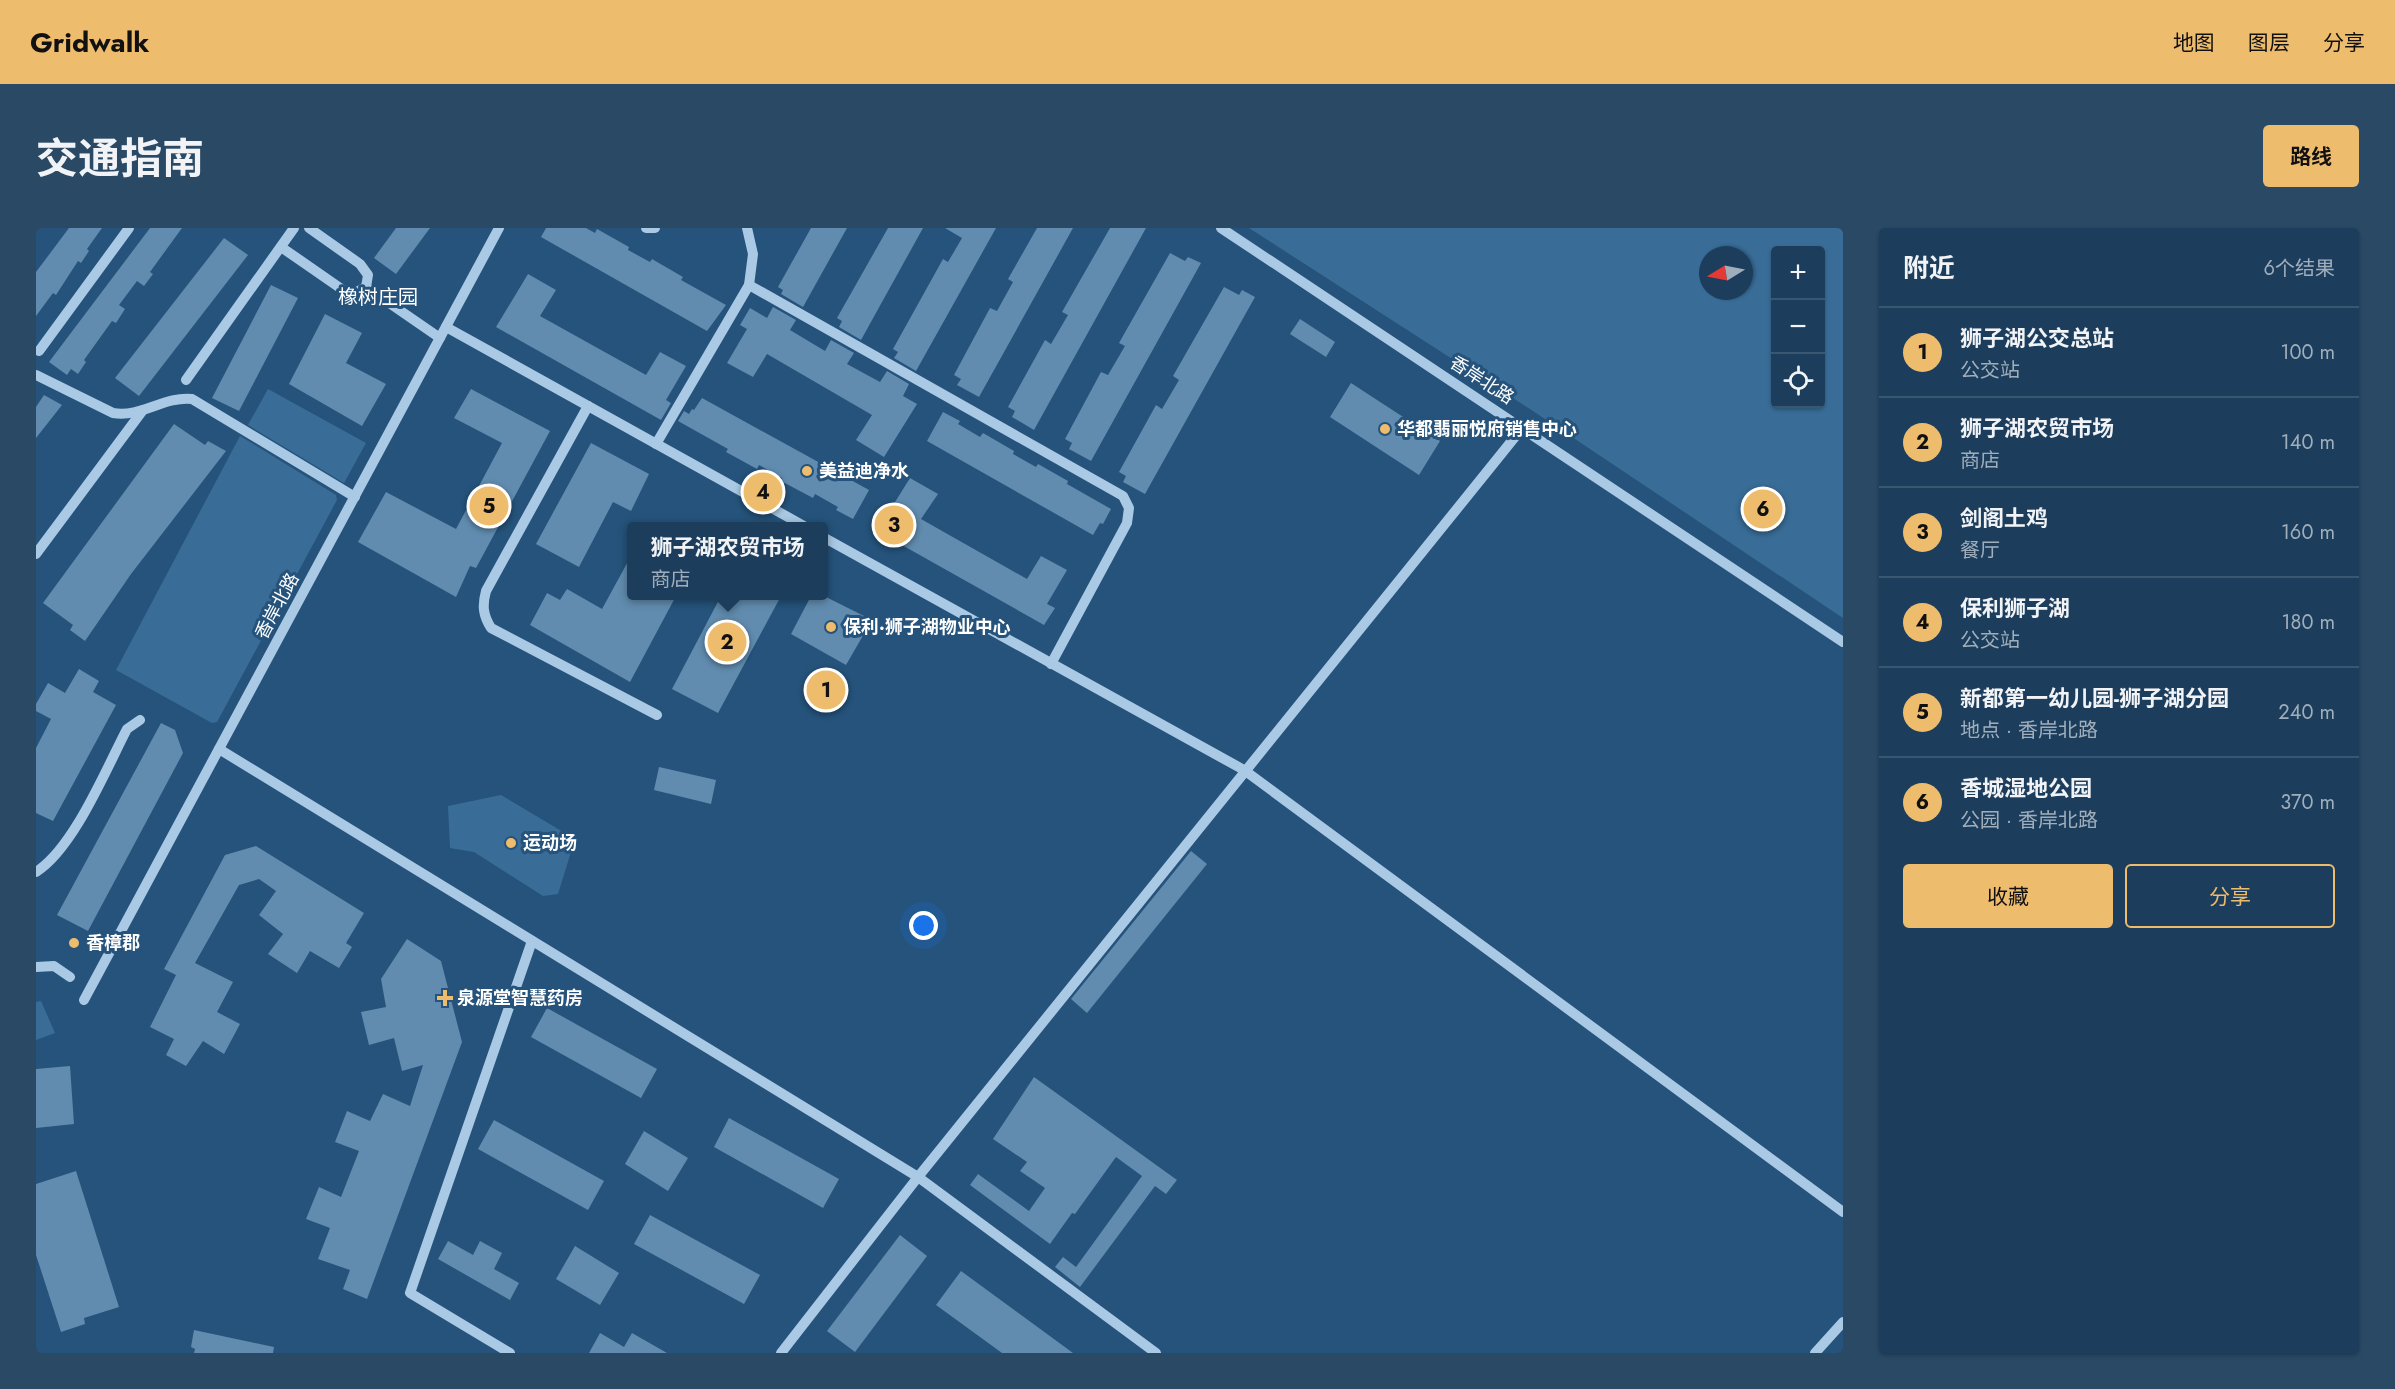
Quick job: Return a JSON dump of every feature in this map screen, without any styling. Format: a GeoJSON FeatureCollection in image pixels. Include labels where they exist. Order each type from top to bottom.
{"type":"FeatureCollection","features":[{"type":"Feature","properties":{"kind":"street"},"geometry":{"type":"LineString","coordinates":[[39,351],[129,228]]}},
{"type":"Feature","properties":{"kind":"street"},"geometry":{"type":"LineString","coordinates":[[281,247],[343,290],[356,293],[366,287],[368,275],[360,264],[309,228]]}},
{"type":"Feature","properties":{"kind":"street","name":"香岸北路"},"geometry":{"type":"LineString","coordinates":[[84,1000],[499,228]]}},
{"type":"Feature","properties":{"kind":"street"},"geometry":{"type":"LineString","coordinates":[[646,228],[656,228]]}},
{"type":"Feature","properties":{"kind":"street"},"geometry":{"type":"LineString","coordinates":[[656,444],[749,285],[753,254],[747,228]]}},
{"type":"Feature","properties":{"kind":"street","name":"香岸北路"},"geometry":{"type":"LineString","coordinates":[[1221,228],[1843,642]]}},
{"type":"Feature","properties":{"kind":"street"},"geometry":{"type":"LineString","coordinates":[[186,380],[281,247],[288,230]]}},
{"type":"Feature","properties":{"kind":"street"},"geometry":{"type":"LineString","coordinates":[[749,285],[1123,496],[1129,508],[1127,522],[1051,664]]}},
{"type":"Feature","properties":{"kind":"street"},"geometry":{"type":"LineString","coordinates":[[366,287],[440,338]]}},
{"type":"Feature","properties":{"kind":"street"},"geometry":{"type":"LineString","coordinates":[[446,327],[797,522]]}},
{"type":"Feature","properties":{"kind":"street"},"geometry":{"type":"LineString","coordinates":[[36,375],[113,412],[123,414],[180,397],[192,399],[355,497]]}},
{"type":"Feature","properties":{"kind":"street"},"geometry":{"type":"LineString","coordinates":[[588,406],[486,591],[483,604],[485,618],[491,628],[657,715]]}},
{"type":"Feature","properties":{"kind":"street"},"geometry":{"type":"LineString","coordinates":[[36,554],[144,409]]}},
{"type":"Feature","properties":{"kind":"street"},"geometry":{"type":"LineString","coordinates":[[781,1353],[918,1177],[1244,770],[1523,427]]}},
{"type":"Feature","properties":{"kind":"street"},"geometry":{"type":"LineString","coordinates":[[828,540],[1244,770],[1843,1212]]}},
{"type":"Feature","properties":{"kind":"street"},"geometry":{"type":"LineString","coordinates":[[36,872],[57,853],[71,834],[127,729],[140,720]]}},
{"type":"Feature","properties":{"kind":"street"},"geometry":{"type":"LineString","coordinates":[[219,749],[918,1177],[1156,1353]]}},
{"type":"Feature","properties":{"kind":"street"},"geometry":{"type":"LineString","coordinates":[[510,1353],[410,1293],[532,941]]}},
{"type":"Feature","properties":{"kind":"street"},"geometry":{"type":"LineString","coordinates":[[36,967],[54,966],[70,977]]}},
{"type":"Feature","properties":{"kind":"street"},"geometry":{"type":"LineString","coordinates":[[1815,1353],[1843,1322]]}},
{"type":"Feature","properties":{"kind":"shaded area"},"geometry":{"type":"Polygon","coordinates":[[[1249,228],[1843,228],[1843,618],[1536,413],[1249,228]]]}},
{"type":"Feature","properties":{"kind":"shaded area"},"geometry":{"type":"Polygon","coordinates":[[[268,389],[366,443],[344,483],[248,425],[268,389]]]}},
{"type":"Feature","properties":{"kind":"shaded area"},"geometry":{"type":"Polygon","coordinates":[[[240,436],[336,495],[337,500],[217,722],[212,723],[116,670],[240,436]]]}},
{"type":"Feature","properties":{"kind":"shaded area","name":"运动场"},"geometry":{"type":"Polygon","coordinates":[[[501,795],[575,839],[558,894],[543,896],[474,852],[450,848],[448,806],[501,795]]]}},
{"type":"Feature","properties":{"kind":"shaded area"},"geometry":{"type":"Polygon","coordinates":[[[41,1001],[55,1033],[36,1040],[36,1002],[41,1001]]]}},
{"type":"Feature","properties":{"kind":"building"},"geometry":{"type":"Polygon","coordinates":[[[69,228],[102,228],[87,249],[89,251],[81,263],[78,261],[56,295],[53,293],[36,316],[36,272],[69,228]]]}},
{"type":"Feature","properties":{"kind":"building"},"geometry":{"type":"Polygon","coordinates":[[[150,228],[182,228],[150,272],[153,274],[144,286],[137,281],[119,305],[125,309],[116,323],[112,321],[84,360],[86,362],[78,374],[71,369],[67,375],[49,362],[150,228]]]}},
{"type":"Feature","properties":{"kind":"building"},"geometry":{"type":"Polygon","coordinates":[[[396,228],[430,228],[396,274],[374,258],[396,228]]]}},
{"type":"Feature","properties":{"kind":"building"},"geometry":{"type":"Polygon","coordinates":[[[546,228],[586,228],[595,233],[597,229],[629,247],[628,250],[650,262],[652,259],[683,277],[681,280],[726,305],[707,331],[541,237],[546,228]]]}},
{"type":"Feature","properties":{"kind":"building"},"geometry":{"type":"Polygon","coordinates":[[[811,228],[847,228],[803,307],[781,294],[783,290],[778,287],[811,228]]]}},
{"type":"Feature","properties":{"kind":"building"},"geometry":{"type":"Polygon","coordinates":[[[888,228],[923,228],[861,340],[839,327],[842,321],[837,318],[888,228]]]}},
{"type":"Feature","properties":{"kind":"building"},"geometry":{"type":"Polygon","coordinates":[[[945,228],[996,228],[916,371],[894,358],[898,352],[893,349],[943,259],[948,262],[962,238],[945,228]]]}},
{"type":"Feature","properties":{"kind":"building"},"geometry":{"type":"Polygon","coordinates":[[[1037,228],[1073,228],[979,397],[957,385],[961,379],[954,375],[990,308],[997,311],[1013,282],[1008,279],[1037,228]]]}},
{"type":"Feature","properties":{"kind":"building"},"geometry":{"type":"Polygon","coordinates":[[[1110,228],[1146,228],[1034,430],[1012,417],[1015,411],[1008,407],[1045,340],[1051,344],[1068,315],[1062,312],[1110,228]]]}},
{"type":"Feature","properties":{"kind":"building"},"geometry":{"type":"Polygon","coordinates":[[[224,238],[248,255],[139,396],[115,378],[224,238]]]}},
{"type":"Feature","properties":{"kind":"building"},"geometry":{"type":"Polygon","coordinates":[[[1170,253],[1185,261],[1188,257],[1201,263],[1091,461],[1069,449],[1072,443],[1065,439],[1101,372],[1108,375],[1125,346],[1119,343],[1170,253]]]}},
{"type":"Feature","properties":{"kind":"building"},"geometry":{"type":"Polygon","coordinates":[[[528,274],[556,290],[540,316],[646,375],[660,352],[686,366],[666,400],[671,403],[661,420],[496,327],[528,274]]]}},
{"type":"Feature","properties":{"kind":"building"},"geometry":{"type":"Polygon","coordinates":[[[271,285],[298,298],[239,411],[212,398],[271,285]]]}},
{"type":"Feature","properties":{"kind":"building"},"geometry":{"type":"Polygon","coordinates":[[[1224,287],[1239,295],[1242,290],[1255,297],[1145,494],[1123,482],[1126,476],[1119,472],[1156,405],[1162,409],[1179,380],[1173,376],[1224,287]]]}},
{"type":"Feature","properties":{"kind":"building"},"geometry":{"type":"Polygon","coordinates":[[[773,307],[796,320],[790,330],[825,351],[831,340],[854,353],[847,364],[880,382],[887,371],[909,384],[903,396],[917,404],[884,457],[856,440],[872,415],[767,354],[753,377],[727,363],[747,329],[740,325],[750,308],[767,318],[773,307]]]}},
{"type":"Feature","properties":{"kind":"building"},"geometry":{"type":"Polygon","coordinates":[[[325,314],[362,333],[346,363],[386,384],[362,426],[289,384],[325,314]]]}},
{"type":"Feature","properties":{"kind":"building"},"geometry":{"type":"Polygon","coordinates":[[[1300,319],[1335,342],[1326,357],[1290,334],[1300,319]]]}},
{"type":"Feature","properties":{"kind":"building","name":"华都翡丽悦府销售中心"},"geometry":{"type":"Polygon","coordinates":[[[1351,383],[1440,441],[1419,475],[1330,417],[1351,383]]]}},
{"type":"Feature","properties":{"kind":"building"},"geometry":{"type":"Polygon","coordinates":[[[471,389],[550,431],[476,568],[470,566],[456,597],[358,542],[386,492],[456,529],[502,443],[454,418],[471,389]]]}},
{"type":"Feature","properties":{"kind":"building"},"geometry":{"type":"Polygon","coordinates":[[[44,395],[62,405],[36,438],[36,407],[44,395]]]}},
{"type":"Feature","properties":{"kind":"building"},"geometry":{"type":"Polygon","coordinates":[[[702,398],[869,490],[853,519],[836,510],[838,507],[815,494],[813,498],[781,481],[782,478],[759,465],[757,469],[726,452],[728,449],[678,421],[684,411],[689,414],[692,409],[694,410],[702,398]]]}},
{"type":"Feature","properties":{"kind":"building"},"geometry":{"type":"Polygon","coordinates":[[[943,412],[960,421],[958,424],[980,437],[983,433],[1014,451],[1013,454],[1036,467],[1038,464],[1068,481],[1067,484],[1111,509],[1103,524],[1100,523],[1093,535],[927,441],[943,412]]]}},
{"type":"Feature","properties":{"kind":"building"},"geometry":{"type":"Polygon","coordinates":[[[174,424],[205,445],[208,441],[226,451],[131,574],[85,641],[70,630],[73,625],[43,603],[174,424]]]}},
{"type":"Feature","properties":{"kind":"building"},"geometry":{"type":"Polygon","coordinates":[[[591,443],[649,474],[631,511],[613,502],[579,567],[536,544],[591,443]]]}},
{"type":"Feature","properties":{"kind":"building"},"geometry":{"type":"Polygon","coordinates":[[[910,478],[938,494],[921,519],[1027,579],[1041,556],[1067,570],[1047,604],[1055,608],[1044,625],[877,531],[910,478]]]}},
{"type":"Feature","properties":{"kind":"building"},"geometry":{"type":"Polygon","coordinates":[[[627,563],[627,600],[674,600],[630,682],[530,625],[547,593],[560,600],[567,589],[602,609],[627,563]]]}},
{"type":"Feature","properties":{"kind":"building","name":"保利·狮子湖物业中心"},"geometry":{"type":"Polygon","coordinates":[[[828,598],[872,620],[846,665],[791,634],[809,600],[828,600],[828,598]]]}},
{"type":"Feature","properties":{"kind":"building"},"geometry":{"type":"Polygon","coordinates":[[[719,600],[779,600],[718,713],[672,689],[719,600]]]}},
{"type":"Feature","properties":{"kind":"building"},"geometry":{"type":"Polygon","coordinates":[[[79,669],[99,681],[93,692],[116,705],[53,821],[36,813],[36,748],[51,719],[36,711],[36,704],[48,683],[65,693],[79,669]]]}},
{"type":"Feature","properties":{"kind":"building"},"geometry":{"type":"Polygon","coordinates":[[[161,723],[175,730],[183,753],[88,931],[57,915],[161,723]]]}},
{"type":"Feature","properties":{"kind":"building"},"geometry":{"type":"Polygon","coordinates":[[[659,767],[716,780],[711,804],[654,790],[659,767]]]}},
{"type":"Feature","properties":{"kind":"building"},"geometry":{"type":"Polygon","coordinates":[[[256,846],[364,913],[346,943],[352,947],[339,968],[310,951],[297,973],[268,954],[283,934],[259,915],[276,891],[259,879],[239,885],[195,963],[233,982],[217,1012],[240,1024],[224,1054],[203,1041],[186,1066],[166,1055],[174,1039],[150,1027],[176,975],[164,969],[225,855],[256,846]]]}},
{"type":"Feature","properties":{"kind":"building"},"geometry":{"type":"Polygon","coordinates":[[[1191,851],[1207,864],[1087,1013],[1071,999],[1191,851]]]}},
{"type":"Feature","properties":{"kind":"building"},"geometry":{"type":"Polygon","coordinates":[[[407,939],[441,961],[462,1042],[367,1299],[343,1289],[350,1270],[318,1259],[330,1228],[306,1219],[319,1187],[341,1197],[359,1151],[335,1142],[347,1111],[370,1121],[383,1094],[410,1106],[423,1065],[402,1071],[394,1038],[369,1045],[361,1012],[386,1007],[381,979],[407,939]]]}},
{"type":"Feature","properties":{"kind":"building"},"geometry":{"type":"Polygon","coordinates":[[[547,1008],[657,1069],[641,1098],[531,1037],[547,1008]]]}},
{"type":"Feature","properties":{"kind":"building"},"geometry":{"type":"Polygon","coordinates":[[[70,1066],[74,1124],[36,1128],[36,1069],[70,1066]]]}},
{"type":"Feature","properties":{"kind":"building"},"geometry":{"type":"Polygon","coordinates":[[[1034,1077],[1177,1180],[1166,1194],[1155,1186],[1080,1287],[1055,1267],[1063,1257],[1076,1267],[1142,1176],[1116,1157],[1050,1244],[970,1185],[978,1174],[1029,1211],[1045,1188],[1020,1171],[1027,1162],[993,1139],[1034,1077]]]}},
{"type":"Feature","properties":{"kind":"building"},"geometry":{"type":"Polygon","coordinates":[[[729,1118],[839,1179],[823,1208],[714,1147],[729,1118]]]}},
{"type":"Feature","properties":{"kind":"building"},"geometry":{"type":"Polygon","coordinates":[[[494,1120],[604,1181],[588,1210],[478,1149],[494,1120]]]}},
{"type":"Feature","properties":{"kind":"building"},"geometry":{"type":"Polygon","coordinates":[[[644,1131],[688,1158],[668,1191],[625,1164],[644,1131]]]}},
{"type":"Feature","properties":{"kind":"building"},"geometry":{"type":"Polygon","coordinates":[[[76,1171],[119,1307],[84,1318],[85,1324],[61,1332],[36,1255],[36,1184],[76,1171]]]}},
{"type":"Feature","properties":{"kind":"building"},"geometry":{"type":"Polygon","coordinates":[[[650,1215],[760,1275],[744,1304],[634,1244],[650,1215]]]}},
{"type":"Feature","properties":{"kind":"building"},"geometry":{"type":"Polygon","coordinates":[[[900,1235],[927,1256],[855,1352],[827,1331],[900,1235]]]}},
{"type":"Feature","properties":{"kind":"building"},"geometry":{"type":"Polygon","coordinates":[[[448,1241],[473,1255],[480,1241],[502,1253],[494,1269],[519,1283],[510,1300],[438,1259],[448,1241]]]}},
{"type":"Feature","properties":{"kind":"building"},"geometry":{"type":"Polygon","coordinates":[[[575,1246],[619,1273],[600,1305],[556,1279],[575,1246]]]}},
{"type":"Feature","properties":{"kind":"building"},"geometry":{"type":"Polygon","coordinates":[[[961,1271],[1073,1353],[1002,1353],[936,1305],[961,1271]]]}},
{"type":"Feature","properties":{"kind":"building"},"geometry":{"type":"Polygon","coordinates":[[[194,1330],[274,1347],[273,1353],[194,1353],[195,1349],[191,1347],[194,1330]]]}},
{"type":"Feature","properties":{"kind":"building"},"geometry":{"type":"Polygon","coordinates":[[[600,1333],[624,1347],[632,1333],[667,1353],[589,1353],[600,1333]]]}},
{"type":"Feature","properties":{"kind":"place","name":"华都翡丽悦府销售中心"},"geometry":{"type":"Point","coordinates":[1385,429]}},
{"type":"Feature","properties":{"kind":"place","name":"美益迪净水"},"geometry":{"type":"Point","coordinates":[807,471]}},
{"type":"Feature","properties":{"kind":"place","name":"保利狮子湖"},"geometry":{"type":"Point","coordinates":[763,492]}},
{"type":"Feature","properties":{"kind":"place","name":"新都第一幼儿园-狮子湖分园"},"geometry":{"type":"Point","coordinates":[489,506]}},
{"type":"Feature","properties":{"kind":"place","name":"香城湿地公园"},"geometry":{"type":"Point","coordinates":[1763,509]}},
{"type":"Feature","properties":{"kind":"place","name":"剑阁土鸡"},"geometry":{"type":"Point","coordinates":[894,525]}},
{"type":"Feature","properties":{"kind":"place","name":"保利·狮子湖物业中心"},"geometry":{"type":"Point","coordinates":[831,627]}},
{"type":"Feature","properties":{"kind":"place","name":"狮子湖农贸市场"},"geometry":{"type":"Point","coordinates":[727,642]}},
{"type":"Feature","properties":{"kind":"place","name":"狮子湖公交总站"},"geometry":{"type":"Point","coordinates":[826,690]}},
{"type":"Feature","properties":{"kind":"place","name":"运动场"},"geometry":{"type":"Point","coordinates":[511,843]}},
{"type":"Feature","properties":{"kind":"place","name":"香樟郡"},"geometry":{"type":"Point","coordinates":[74,943]}},
{"type":"Feature","properties":{"kind":"place","name":"泉源堂智慧药房"},"geometry":{"type":"Point","coordinates":[445,998]}},
{"type":"Feature","properties":{"kind":"district","name":"橡树庄园"},"geometry":{"type":"Point","coordinates":[378,297]}}]}
